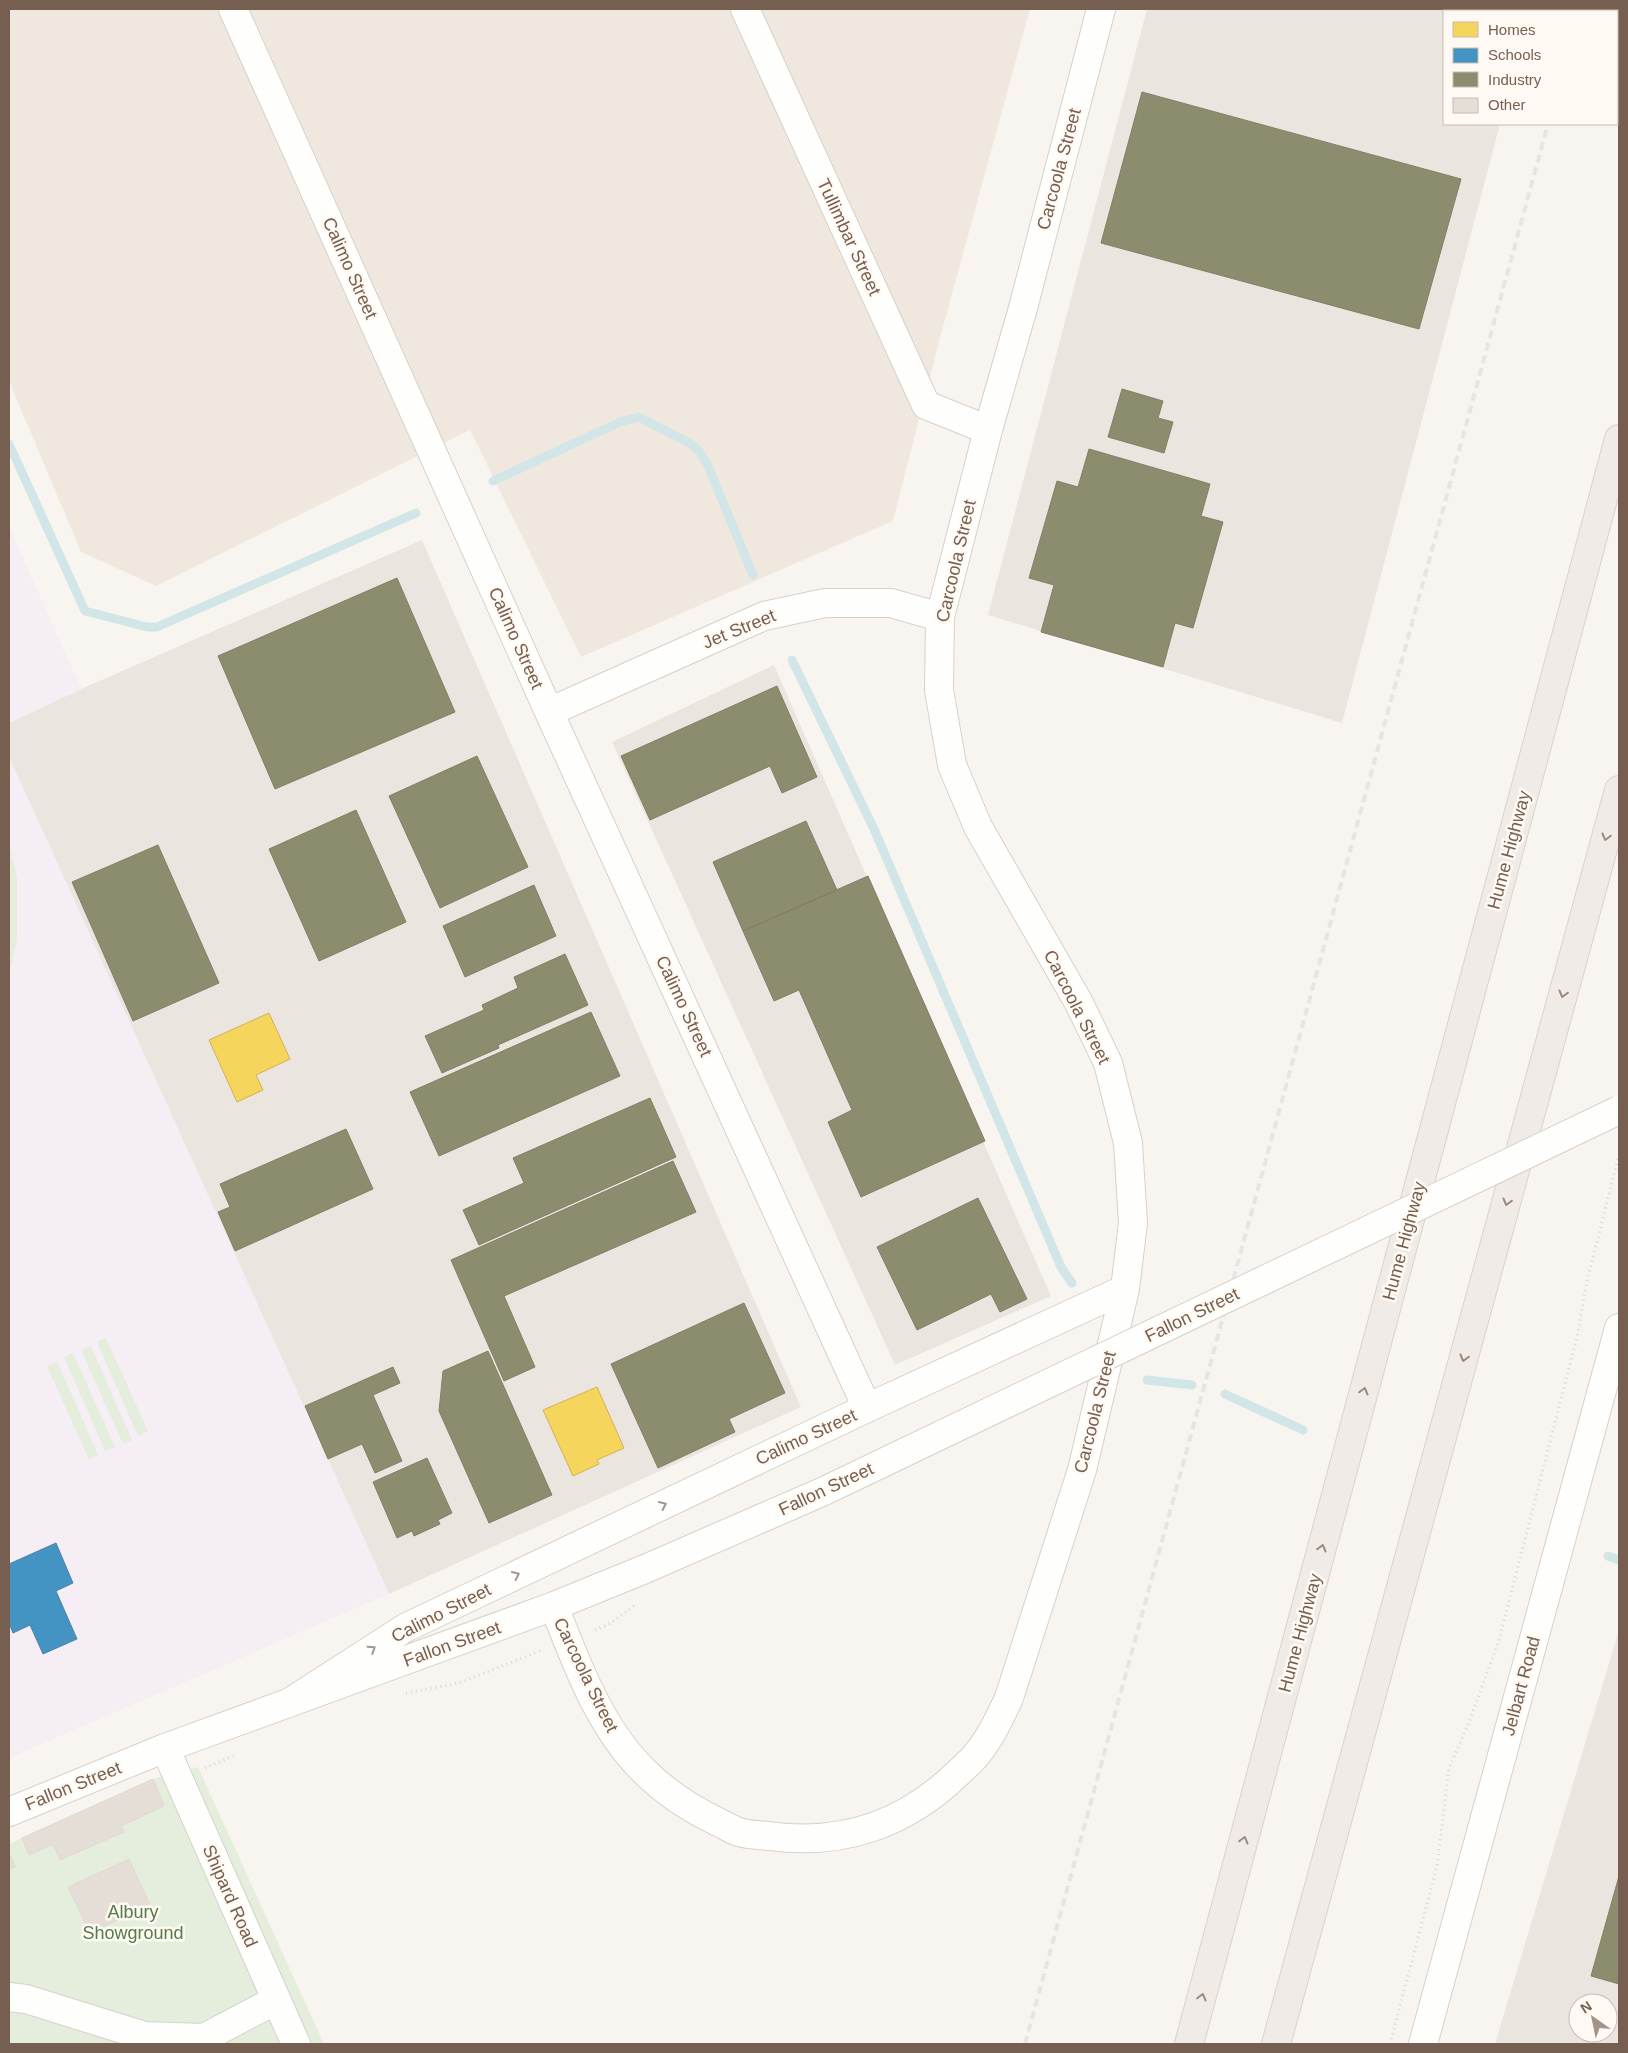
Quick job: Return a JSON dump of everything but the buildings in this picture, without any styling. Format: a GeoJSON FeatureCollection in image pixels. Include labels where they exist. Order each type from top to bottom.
{"type":"FeatureCollection","features":[{"type":"Feature","properties":{"kind":"highway","name":"Hume Highway"},"geometry":{"type":"LineString","coordinates":[[1189,2044],[1619,439]]}},
{"type":"Feature","properties":{"kind":"highway"},"geometry":{"type":"LineString","coordinates":[[1276,2044],[1619,790]]}},
{"type":"Feature","properties":{"kind":"street","name":"Calimo Street"},"geometry":{"type":"LineString","coordinates":[[233,9],[549,712],[868,1408],[405,1628],[287,1704]]}},
{"type":"Feature","properties":{"kind":"street","name":"Tullimbar Street"},"geometry":{"type":"LineString","coordinates":[[745,9],[926,405],[988,430]]}},
{"type":"Feature","properties":{"kind":"street","name":"Carcoola Street"},"geometry":{"type":"LineString","coordinates":[[554,1606],[568,1642],[606,1724],[623,1748],[644,1771],[689,1808],[738,1832],[797,1840],[841,1836],[884,1824],[938,1792],[977,1754],[996,1725],[1009,1698],[1082,1470],[1125,1289],[1133,1223],[1128,1143],[1108,1063],[1079,1003],[978,827],[952,764],[938,690],[940,617],[1101,9]]}},
{"type":"Feature","properties":{"kind":"street","name":"Jet Street"},"geometry":{"type":"LineString","coordinates":[[549,712],[764,616],[825,603],[891,603],[940,617]]}},
{"type":"Feature","properties":{"kind":"street","name":"Fallon Street"},"geometry":{"type":"LineString","coordinates":[[9,1812],[165,1748],[554,1606],[645,1569],[822,1492],[1619,1110]]}},
{"type":"Feature","properties":{"kind":"street"},"geometry":{"type":"LineString","coordinates":[[868,1408],[1125,1289]]}},
{"type":"Feature","properties":{"kind":"street","name":"Jelbart Road"},"geometry":{"type":"LineString","coordinates":[[1423,2044],[1619,1328]]}},
{"type":"Feature","properties":{"kind":"street","name":"Shipard Road"},"geometry":{"type":"LineString","coordinates":[[165,1748],[296,2044]]}},
{"type":"Feature","properties":{"kind":"street"},"geometry":{"type":"LineString","coordinates":[[9,1996],[26,1999],[159,2040],[204,2038],[276,2000]]}},
{"type":"Feature","properties":{"kind":"path"},"geometry":{"type":"LineString","coordinates":[[1390,2044],[1437,1866],[1450,1768],[1499,1640],[1578,1337],[1586,1280],[1619,1155]]}},
{"type":"Feature","properties":{"kind":"shaded area"},"geometry":{"type":"Polygon","coordinates":[[[9,9],[1030,9],[940,338],[893,521],[581,657],[470,430],[156,586],[81,552],[9,381],[9,9]]]}},
{"type":"Feature","properties":{"kind":"shaded area"},"geometry":{"type":"Polygon","coordinates":[[[1147,9],[1531,9],[1443,10],[1443,125],[1500,125],[1342,723],[988,615],[1147,9]]]}},
{"type":"Feature","properties":{"kind":"shaded area"},"geometry":{"type":"Polygon","coordinates":[[[9,526],[81,689],[9,723],[9,526]]]}},
{"type":"Feature","properties":{"kind":"shaded area"},"geometry":{"type":"Polygon","coordinates":[[[422,540],[801,1407],[389,1594],[9,757],[9,723],[81,689],[422,540]]]}},
{"type":"Feature","properties":{"kind":"shaded area"},"geometry":{"type":"Polygon","coordinates":[[[774,665],[1051,1296],[895,1365],[612,742],[774,665]]]}},
{"type":"Feature","properties":{"kind":"shaded area"},"geometry":{"type":"Polygon","coordinates":[[[9,757],[389,1594],[9,1758],[9,757]]]}},
{"type":"Feature","properties":{"kind":"shaded area"},"geometry":{"type":"Polygon","coordinates":[[[1619,1630],[1619,2044],[1495,2044],[1619,1630]]]}},
{"type":"Feature","properties":{"kind":"green space"},"geometry":{"type":"Polygon","coordinates":[[[9,844],[17,877],[17,940],[9,974],[9,844]]]}},
{"type":"Feature","properties":{"kind":"green space"},"geometry":{"type":"Polygon","coordinates":[[[106,1338],[148,1431],[138,1436],[97,1342],[106,1338]]]}},
{"type":"Feature","properties":{"kind":"green space"},"geometry":{"type":"Polygon","coordinates":[[[91,1346],[132,1440],[123,1444],[81,1350],[91,1346]]]}},
{"type":"Feature","properties":{"kind":"green space"},"geometry":{"type":"Polygon","coordinates":[[[73,1353],[115,1447],[105,1451],[64,1357],[73,1353]]]}},
{"type":"Feature","properties":{"kind":"green space"},"geometry":{"type":"Polygon","coordinates":[[[57,1361],[98,1455],[89,1460],[47,1366],[57,1361]]]}},
{"type":"Feature","properties":{"kind":"green space","name":"Albury Showground"},"geometry":{"type":"Polygon","coordinates":[[[198,1767],[324,2044],[9,2044],[9,1844],[153,1779],[198,1767]]]}},
{"type":"Feature","properties":{"kind":"waterway"},"geometry":{"type":"LineString","coordinates":[[493,481],[620,422],[639,417],[691,444],[699,451],[708,466],[753,575]]}},
{"type":"Feature","properties":{"kind":"waterway"},"geometry":{"type":"LineString","coordinates":[[9,444],[85,611],[147,627],[157,627],[416,513]]}},
{"type":"Feature","properties":{"kind":"waterway"},"geometry":{"type":"LineString","coordinates":[[792,660],[874,829],[1061,1267],[1072,1283]]}},
{"type":"Feature","properties":{"kind":"waterway"},"geometry":{"type":"LineString","coordinates":[[1147,1380],[1192,1385]]}},
{"type":"Feature","properties":{"kind":"waterway"},"geometry":{"type":"LineString","coordinates":[[1225,1394],[1303,1430]]}},
{"type":"Feature","properties":{"kind":"waterway"},"geometry":{"type":"LineString","coordinates":[[1608,1556],[1619,1560]]}},
{"type":"Feature","properties":{"kind":"railway"},"geometry":{"type":"LineString","coordinates":[[1025,2044],[1548,125]]}}]}
